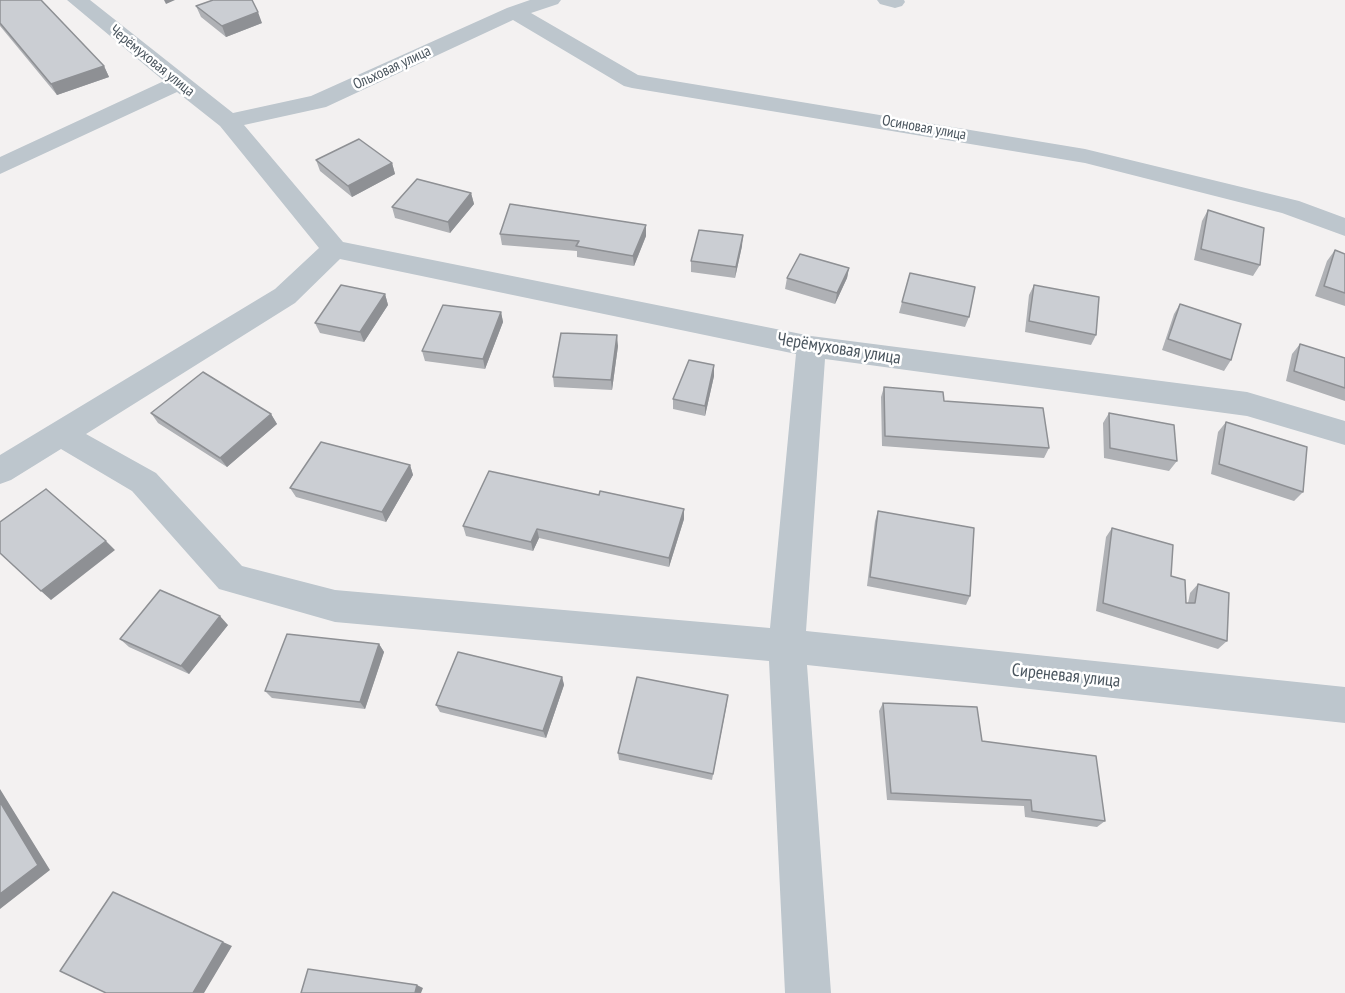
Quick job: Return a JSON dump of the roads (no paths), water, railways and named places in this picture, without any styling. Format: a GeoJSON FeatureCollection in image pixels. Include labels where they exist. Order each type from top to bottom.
{"type":"FeatureCollection","features":[{"type":"Feature","properties":{"kind":"street","name":"Черёмуховая улица"},"geometry":{"type":"LineString","coordinates":[[76,0],[228,121],[334,249],[811,347],[1247,404],[1345,433]]}},
{"type":"Feature","properties":{"kind":"street","name":"Ольховая улица"},"geometry":{"type":"LineString","coordinates":[[228,121],[318,102],[513,12],[551,0]]}},
{"type":"Feature","properties":{"kind":"street","name":"Осиновая улица"},"geometry":{"type":"LineString","coordinates":[[513,12],[632,81],[1085,156],[1290,207],[1345,227]]}},
{"type":"Feature","properties":{"kind":"street"},"geometry":{"type":"LineString","coordinates":[[0,166],[179,82]]}},
{"type":"Feature","properties":{"kind":"street"},"geometry":{"type":"LineString","coordinates":[[0,471],[285,296],[334,249]]}},
{"type":"Feature","properties":{"kind":"street"},"geometry":{"type":"LineString","coordinates":[[808,993],[787,646],[811,347]]}},
{"type":"Feature","properties":{"kind":"street","name":"Сиреневая улица"},"geometry":{"type":"LineString","coordinates":[[60,434],[144,482],[231,578],[335,606],[787,646],[1345,705]]}}]}
